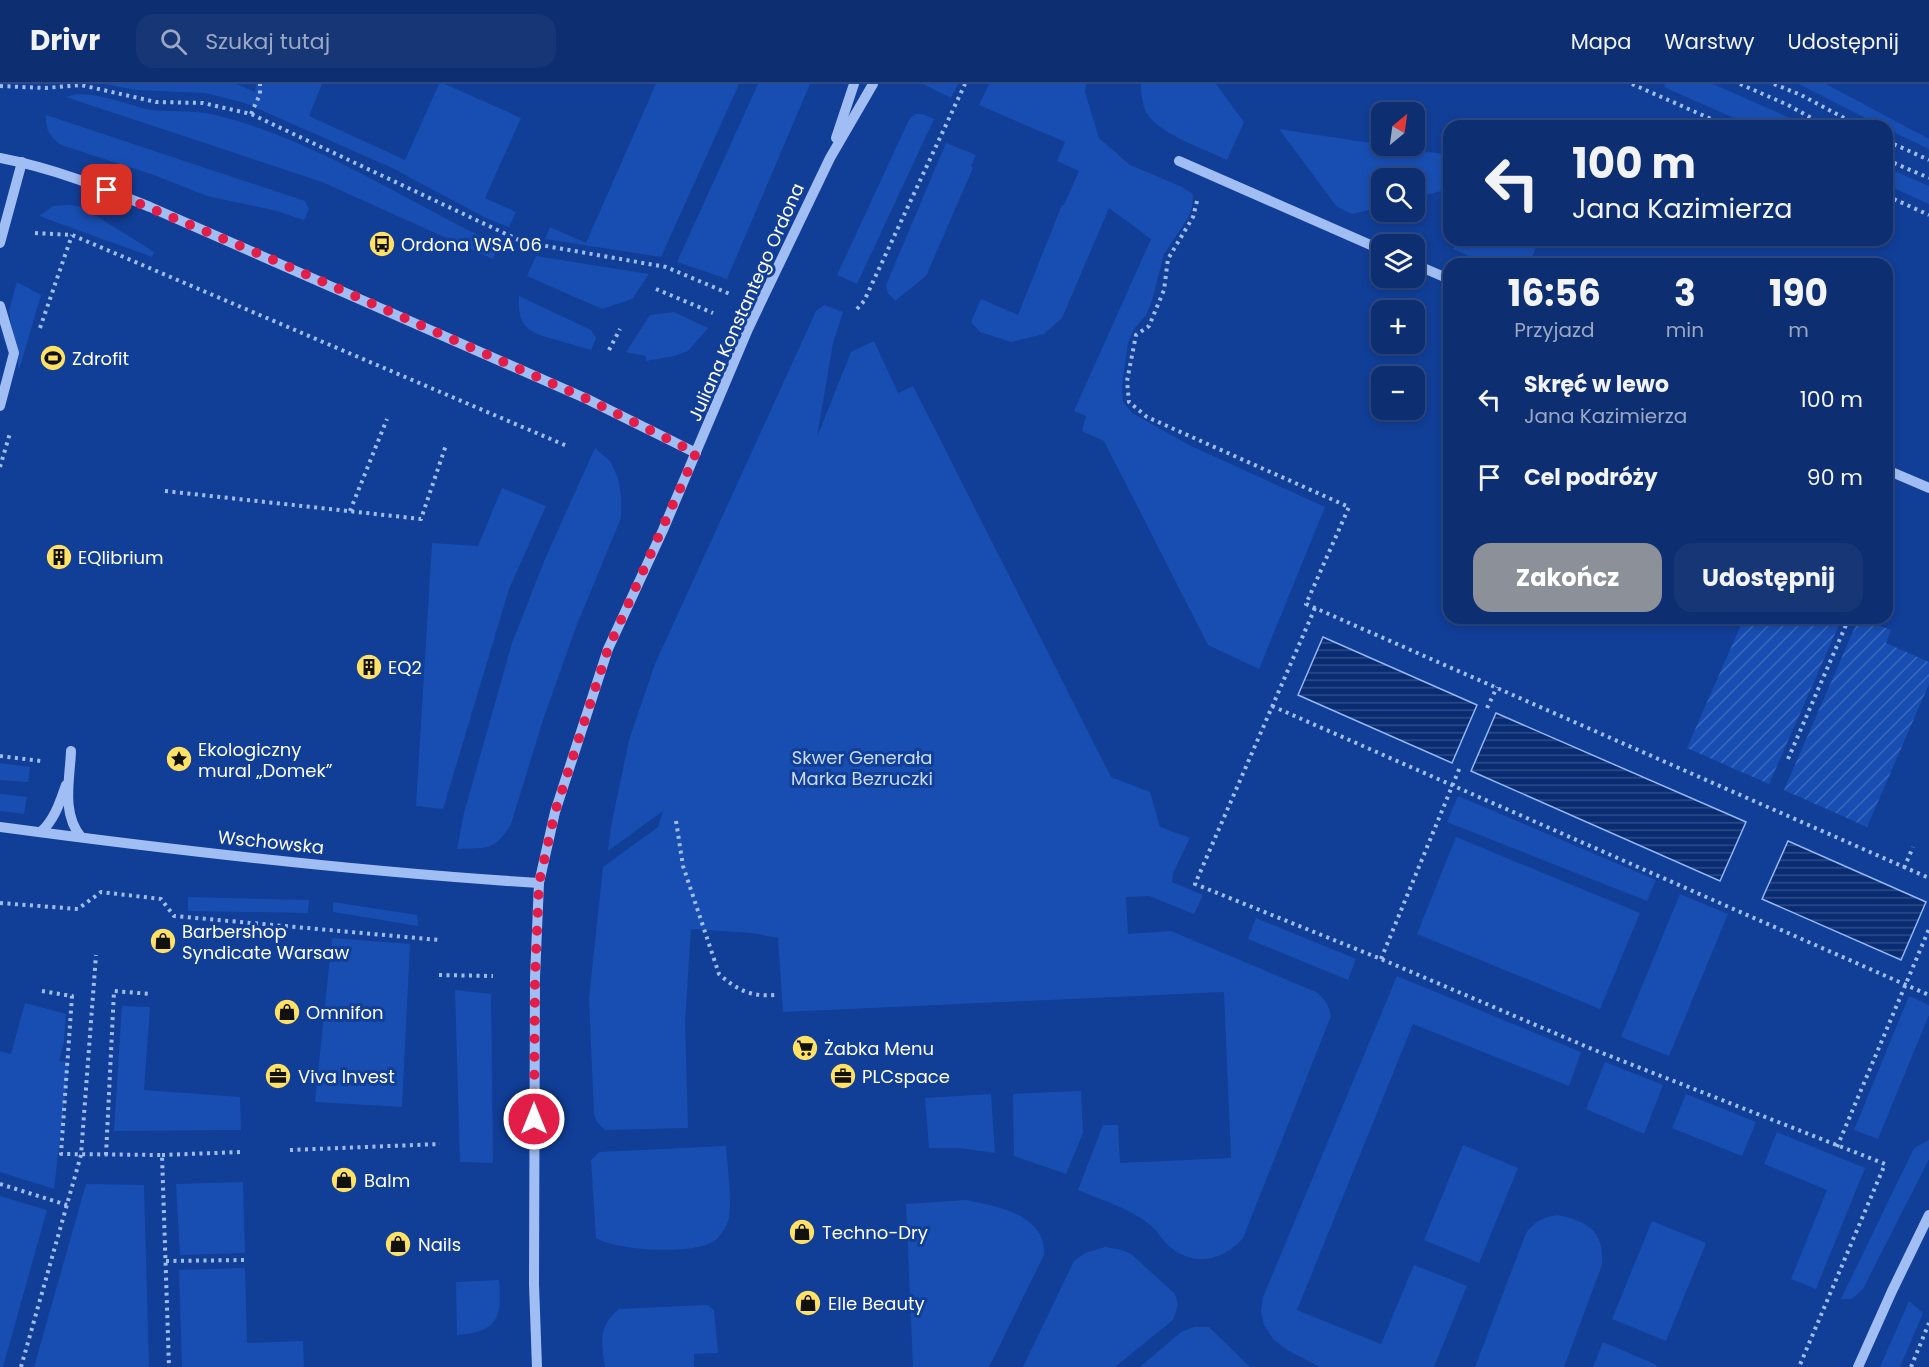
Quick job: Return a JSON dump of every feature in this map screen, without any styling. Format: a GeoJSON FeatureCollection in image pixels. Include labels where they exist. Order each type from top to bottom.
{"type":"FeatureCollection","features":[{"type":"Feature","properties":{"kind":"street","name":"Juliana Konstantego Ordona"},"geometry":{"type":"LineString","coordinates":[[830,158],[854,84]]}},
{"type":"Feature","properties":{"kind":"street","name":"Juliana Konstantego Ordona"},"geometry":{"type":"LineString","coordinates":[[537,1367],[534,1284],[535,977],[539,883],[555,812],[608,649],[759,306],[830,158],[873,84]]}},
{"type":"Feature","properties":{"kind":"street"},"geometry":{"type":"LineString","coordinates":[[0,158],[22,162],[86,181],[276,261],[587,399],[696,453]]}},
{"type":"Feature","properties":{"kind":"street"},"geometry":{"type":"LineString","coordinates":[[1179,161],[1371,245]]}},
{"type":"Feature","properties":{"kind":"street"},"geometry":{"type":"LineString","coordinates":[[0,243],[22,162]]}},
{"type":"Feature","properties":{"kind":"street"},"geometry":{"type":"LineString","coordinates":[[1425,269],[1443,276]]}},
{"type":"Feature","properties":{"kind":"street"},"geometry":{"type":"LineString","coordinates":[[0,306],[14,353],[0,406]]}},
{"type":"Feature","properties":{"kind":"street"},"geometry":{"type":"LineString","coordinates":[[1893,473],[1929,488]]}},
{"type":"Feature","properties":{"kind":"street"},"geometry":{"type":"LineString","coordinates":[[71,751],[69,810],[73,827],[81,837]]}},
{"type":"Feature","properties":{"kind":"street"},"geometry":{"type":"LineString","coordinates":[[41,832],[57,812],[69,776]]}},
{"type":"Feature","properties":{"kind":"street","name":"Wschowska"},"geometry":{"type":"LineString","coordinates":[[0,826],[418,875],[539,883]]}},
{"type":"Feature","properties":{"kind":"street"},"geometry":{"type":"LineString","coordinates":[[1858,1367],[1929,1215]]}},
{"type":"Feature","properties":{"kind":"path"},"geometry":{"type":"LineString","coordinates":[[251,114],[260,94],[260,84]]}},
{"type":"Feature","properties":{"kind":"path"},"geometry":{"type":"LineString","coordinates":[[857,309],[864,301],[965,84]]}},
{"type":"Feature","properties":{"kind":"path"},"geometry":{"type":"LineString","coordinates":[[1632,84],[1713,120]]}},
{"type":"Feature","properties":{"kind":"path"},"geometry":{"type":"LineString","coordinates":[[1740,84],[1788,105],[1815,120]]}},
{"type":"Feature","properties":{"kind":"path"},"geometry":{"type":"LineString","coordinates":[[1774,84],[1801,95],[1847,120]]}},
{"type":"Feature","properties":{"kind":"path"},"geometry":{"type":"LineString","coordinates":[[0,86],[45,88],[81,85],[156,102],[203,103],[251,114],[523,242],[666,267],[759,306]]}},
{"type":"Feature","properties":{"kind":"path"},"geometry":{"type":"LineString","coordinates":[[1893,144],[1929,160]]}},
{"type":"Feature","properties":{"kind":"path"},"geometry":{"type":"LineString","coordinates":[[1893,163],[1929,178]]}},
{"type":"Feature","properties":{"kind":"path"},"geometry":{"type":"LineString","coordinates":[[1206,172],[1193,217],[1168,259],[1164,290],[1149,326],[1136,335],[1127,381],[1129,402],[1147,417],[1349,507],[1306,604],[1929,878]]}},
{"type":"Feature","properties":{"kind":"path"},"geometry":{"type":"LineString","coordinates":[[1893,199],[1929,215]]}},
{"type":"Feature","properties":{"kind":"path"},"geometry":{"type":"LineString","coordinates":[[29,232],[72,235],[567,446]]}},
{"type":"Feature","properties":{"kind":"path"},"geometry":{"type":"LineString","coordinates":[[656,289],[713,313]]}},
{"type":"Feature","properties":{"kind":"path"},"geometry":{"type":"LineString","coordinates":[[609,350],[620,329]]}},
{"type":"Feature","properties":{"kind":"path"},"geometry":{"type":"LineString","coordinates":[[350,511],[387,419]]}},
{"type":"Feature","properties":{"kind":"path"},"geometry":{"type":"LineString","coordinates":[[165,491],[422,519],[446,445]]}},
{"type":"Feature","properties":{"kind":"path"},"geometry":{"type":"LineString","coordinates":[[1315,608],[1195,884],[1592,1048],[1885,1164],[1799,1367]]}},
{"type":"Feature","properties":{"kind":"path"},"geometry":{"type":"LineString","coordinates":[[1788,759],[1846,624]]}},
{"type":"Feature","properties":{"kind":"path"},"geometry":{"type":"LineString","coordinates":[[1487,708],[1497,687]]}},
{"type":"Feature","properties":{"kind":"path"},"geometry":{"type":"LineString","coordinates":[[1272,706],[1929,995]]}},
{"type":"Feature","properties":{"kind":"path"},"geometry":{"type":"LineString","coordinates":[[1381,959],[1460,767]]}},
{"type":"Feature","properties":{"kind":"path"},"geometry":{"type":"LineString","coordinates":[[676,821],[683,866],[719,974],[732,986],[758,996],[775,995]]}},
{"type":"Feature","properties":{"kind":"path"},"geometry":{"type":"LineString","coordinates":[[1904,868],[1913,847]]}},
{"type":"Feature","properties":{"kind":"path"},"geometry":{"type":"LineString","coordinates":[[0,903],[78,909],[102,892],[161,899],[174,916],[439,939]]}},
{"type":"Feature","properties":{"kind":"path"},"geometry":{"type":"LineString","coordinates":[[1838,1147],[1929,929]]}},
{"type":"Feature","properties":{"kind":"path"},"geometry":{"type":"LineString","coordinates":[[21,1367],[81,1155],[96,955]]}},
{"type":"Feature","properties":{"kind":"path"},"geometry":{"type":"LineString","coordinates":[[439,975],[493,976]]}},
{"type":"Feature","properties":{"kind":"path"},"geometry":{"type":"LineString","coordinates":[[42,991],[72,996],[61,1154],[162,1155],[241,1152]]}},
{"type":"Feature","properties":{"kind":"path"},"geometry":{"type":"LineString","coordinates":[[106,1155],[114,991],[151,994]]}},
{"type":"Feature","properties":{"kind":"path"},"geometry":{"type":"LineString","coordinates":[[290,1150],[440,1144]]}},
{"type":"Feature","properties":{"kind":"path"},"geometry":{"type":"LineString","coordinates":[[162,1155],[169,1367]]}},
{"type":"Feature","properties":{"kind":"path"},"geometry":{"type":"LineString","coordinates":[[0,1184],[67,1205]]}},
{"type":"Feature","properties":{"kind":"path"},"geometry":{"type":"LineString","coordinates":[[166,1261],[244,1260]]}},
{"type":"Feature","properties":{"kind":"path"},"geometry":{"type":"LineString","coordinates":[[1911,1367],[1929,1323]]}},
{"type":"Feature","properties":{"kind":"green space"},"geometry":{"type":"Polygon","coordinates":[[[105,84],[237,84],[255,92],[256,84],[322,84],[309,116],[405,160],[439,84],[445,84],[521,118],[485,198],[516,212],[509,227],[488,219],[390,167],[245,103],[205,93],[136,90],[105,84]]]}},
{"type":"Feature","properties":{"kind":"green space"},"geometry":{"type":"Polygon","coordinates":[[[656,84],[739,84],[661,257],[545,239],[550,227],[586,243],[656,84]]]}},
{"type":"Feature","properties":{"kind":"green space"},"geometry":{"type":"Polygon","coordinates":[[[758,84],[810,84],[727,279],[677,262],[758,84]]]}},
{"type":"Feature","properties":{"kind":"green space"},"geometry":{"type":"Polygon","coordinates":[[[923,84],[958,84],[951,98],[923,84]]]}},
{"type":"Feature","properties":{"kind":"green space"},"geometry":{"type":"Polygon","coordinates":[[[989,84],[1086,84],[1085,92],[1099,138],[1130,165],[1180,186],[1193,194],[1192,208],[1188,218],[1164,254],[1146,315],[1134,329],[1128,343],[1122,385],[1123,402],[1132,413],[1189,445],[1325,507],[1259,669],[1208,645],[1104,441],[1082,431],[1086,416],[1074,411],[1151,239],[1109,208],[1062,318],[1044,334],[1011,342],[980,332],[971,322],[981,299],[1018,315],[1062,205],[1079,171],[1057,161],[1065,142],[979,105],[989,84]]]}},
{"type":"Feature","properties":{"kind":"green space"},"geometry":{"type":"Polygon","coordinates":[[[1141,84],[1216,84],[1244,122],[1227,160],[1171,134],[1152,120],[1146,112],[1141,84]]]}},
{"type":"Feature","properties":{"kind":"green space"},"geometry":{"type":"Polygon","coordinates":[[[1665,84],[1713,84],[1794,120],[1738,120],[1664,87],[1665,84]]]}},
{"type":"Feature","properties":{"kind":"green space"},"geometry":{"type":"Polygon","coordinates":[[[1799,84],[1826,84],[1929,139],[1929,149],[1893,132],[1893,120],[1869,120],[1799,84]]]}},
{"type":"Feature","properties":{"kind":"green space"},"geometry":{"type":"Polygon","coordinates":[[[76,94],[101,97],[145,109],[211,114],[248,124],[321,154],[499,245],[493,259],[322,182],[66,97],[76,94]]]}},
{"type":"Feature","properties":{"kind":"green space"},"geometry":{"type":"Polygon","coordinates":[[[916,114],[923,114],[934,119],[857,284],[837,275],[908,122],[916,114]]]}},
{"type":"Feature","properties":{"kind":"green space"},"geometry":{"type":"Polygon","coordinates":[[[46,115],[305,201],[309,209],[304,220],[277,211],[207,196],[154,175],[61,145],[49,132],[46,115]]]}},
{"type":"Feature","properties":{"kind":"green space"},"geometry":{"type":"Polygon","coordinates":[[[1279,129],[1371,143],[1371,156],[1425,156],[1425,151],[1443,154],[1443,191],[1425,195],[1425,168],[1371,168],[1371,209],[1352,214],[1337,207],[1279,129]]]}},
{"type":"Feature","properties":{"kind":"green space"},"geometry":{"type":"Polygon","coordinates":[[[946,143],[976,155],[971,166],[973,168],[926,276],[895,301],[888,293],[886,285],[946,143]]]}},
{"type":"Feature","properties":{"kind":"green space"},"geometry":{"type":"Polygon","coordinates":[[[1893,171],[1929,186],[1929,204],[1893,188],[1893,171]]]}},
{"type":"Feature","properties":{"kind":"green space"},"geometry":{"type":"Polygon","coordinates":[[[53,206],[82,207],[154,252],[152,257],[39,216],[53,206]]]}},
{"type":"Feature","properties":{"kind":"green space"},"geometry":{"type":"Polygon","coordinates":[[[1455,246],[1536,246],[1532,258],[1473,258],[1453,249],[1455,246]]]}},
{"type":"Feature","properties":{"kind":"green space"},"geometry":{"type":"Polygon","coordinates":[[[536,256],[649,274],[632,299],[602,309],[527,276],[536,256]]]}},
{"type":"Feature","properties":{"kind":"green space"},"geometry":{"type":"Polygon","coordinates":[[[17,282],[41,295],[19,370],[9,310],[17,282]]]}},
{"type":"Feature","properties":{"kind":"green space"},"geometry":{"type":"Polygon","coordinates":[[[519,296],[591,330],[596,338],[591,350],[530,330],[522,321],[519,296]]]}},
{"type":"Feature","properties":{"kind":"green space","name":"Skwer Generała Marka Bezruczki"},"geometry":{"type":"Polygon","coordinates":[[[824,305],[843,312],[833,343],[817,437],[851,352],[874,341],[898,393],[913,386],[1111,777],[1150,792],[1160,827],[1190,838],[1173,873],[1172,882],[1203,895],[1194,914],[1149,896],[1126,897],[1128,934],[1171,931],[1316,992],[1329,1008],[1331,1016],[1243,1238],[1227,1252],[1218,1256],[1199,1259],[1180,1254],[1141,1218],[1078,1190],[1103,1125],[1118,1125],[1120,1163],[1231,1158],[1224,992],[783,1012],[778,938],[752,933],[691,929],[685,1022],[688,1128],[605,1130],[597,1122],[594,1114],[589,998],[603,867],[658,827],[663,811],[608,851],[629,740],[655,664],[816,311],[824,305]]]}},
{"type":"Feature","properties":{"kind":"green space"},"geometry":{"type":"Polygon","coordinates":[[[674,312],[708,328],[688,351],[646,361],[646,356],[626,352],[650,315],[674,312]]]}},
{"type":"Feature","properties":{"kind":"green space"},"geometry":{"type":"Polygon","coordinates":[[[595,448],[610,461],[618,478],[621,518],[576,627],[544,717],[511,824],[494,844],[483,848],[457,849],[464,813],[512,643],[545,559],[595,448]]]}},
{"type":"Feature","properties":{"kind":"green space"},"geometry":{"type":"Polygon","coordinates":[[[502,488],[546,506],[509,589],[443,809],[416,806],[432,543],[478,546],[502,488]]]}},
{"type":"Feature","properties":{"kind":"green space"},"geometry":{"type":"Polygon","coordinates":[[[1741,624],[1839,624],[1769,784],[1687,748],[1741,624]]]}},
{"type":"Feature","properties":{"kind":"green space"},"geometry":{"type":"Polygon","coordinates":[[[1856,624],[1875,624],[1891,630],[1886,643],[1929,662],[1929,684],[1867,827],[1784,790],[1856,624]]]}},
{"type":"Feature","properties":{"kind":"green space"},"geometry":{"type":"Polygon","coordinates":[[[0,763],[30,767],[28,782],[0,780],[0,763]]]}},
{"type":"Feature","properties":{"kind":"green space"},"geometry":{"type":"Polygon","coordinates":[[[0,794],[27,797],[24,814],[0,811],[0,794]]]}},
{"type":"Feature","properties":{"kind":"green space"},"geometry":{"type":"Polygon","coordinates":[[[1458,796],[1656,880],[1647,901],[1447,822],[1458,796]]]}},
{"type":"Feature","properties":{"kind":"green space"},"geometry":{"type":"Polygon","coordinates":[[[1456,837],[1640,913],[1600,1009],[1417,934],[1456,837]]]}},
{"type":"Feature","properties":{"kind":"green space"},"geometry":{"type":"Polygon","coordinates":[[[1680,894],[1728,914],[1669,1056],[1621,1037],[1680,894]]]}},
{"type":"Feature","properties":{"kind":"green space"},"geometry":{"type":"Polygon","coordinates":[[[188,897],[309,900],[308,913],[188,911],[188,897]]]}},
{"type":"Feature","properties":{"kind":"green space"},"geometry":{"type":"Polygon","coordinates":[[[333,902],[417,915],[418,926],[333,912],[333,902]]]}},
{"type":"Feature","properties":{"kind":"green space"},"geometry":{"type":"Polygon","coordinates":[[[1256,918],[1356,959],[1348,980],[1248,939],[1256,918]]]}},
{"type":"Feature","properties":{"kind":"green space"},"geometry":{"type":"Polygon","coordinates":[[[332,938],[410,944],[402,1107],[315,1102],[332,938]]]}},
{"type":"Feature","properties":{"kind":"green space"},"geometry":{"type":"Polygon","coordinates":[[[1397,976],[1581,1052],[1569,1086],[1413,1024],[1297,1310],[1381,1344],[1414,1265],[1467,1286],[1434,1367],[1320,1367],[1287,1350],[1273,1339],[1264,1325],[1261,1311],[1263,1297],[1397,976]]]}},
{"type":"Feature","properties":{"kind":"green space"},"geometry":{"type":"Polygon","coordinates":[[[455,990],[491,994],[493,1163],[460,1162],[455,990]]]}},
{"type":"Feature","properties":{"kind":"green space"},"geometry":{"type":"Polygon","coordinates":[[[1909,996],[1929,1005],[1929,1015],[1878,1139],[1854,1130],[1909,996]]]}},
{"type":"Feature","properties":{"kind":"green space"},"geometry":{"type":"Polygon","coordinates":[[[25,1003],[66,1014],[64,1042],[59,1061],[69,1062],[54,1189],[0,1172],[0,1051],[11,1054],[25,1003]]]}},
{"type":"Feature","properties":{"kind":"green space"},"geometry":{"type":"Polygon","coordinates":[[[122,1006],[150,1007],[144,1090],[240,1097],[241,1130],[114,1131],[122,1006]]]}},
{"type":"Feature","properties":{"kind":"green space"},"geometry":{"type":"Polygon","coordinates":[[[1605,1062],[1663,1085],[1644,1134],[1586,1109],[1605,1062]]]}},
{"type":"Feature","properties":{"kind":"green space"},"geometry":{"type":"Polygon","coordinates":[[[1081,1091],[1083,1133],[1066,1174],[1014,1156],[1013,1094],[1081,1091]]]}},
{"type":"Feature","properties":{"kind":"green space"},"geometry":{"type":"Polygon","coordinates":[[[991,1094],[995,1153],[959,1148],[929,1148],[925,1098],[991,1094]]]}},
{"type":"Feature","properties":{"kind":"green space"},"geometry":{"type":"Polygon","coordinates":[[[1686,1094],[1756,1122],[1742,1156],[1672,1128],[1686,1094]]]}},
{"type":"Feature","properties":{"kind":"green space"},"geometry":{"type":"Polygon","coordinates":[[[1777,1132],[1865,1168],[1816,1289],[1791,1279],[1827,1190],[1764,1164],[1777,1132]]]}},
{"type":"Feature","properties":{"kind":"green space"},"geometry":{"type":"Polygon","coordinates":[[[1929,1140],[1929,1159],[1863,1289],[1852,1299],[1841,1299],[1914,1148],[1929,1140]]]}},
{"type":"Feature","properties":{"kind":"green space"},"geometry":{"type":"Polygon","coordinates":[[[1463,1145],[1518,1168],[1479,1263],[1424,1240],[1463,1145]]]}},
{"type":"Feature","properties":{"kind":"green space"},"geometry":{"type":"Polygon","coordinates":[[[726,1146],[730,1208],[727,1224],[717,1239],[693,1248],[657,1250],[621,1246],[596,1238],[591,1160],[599,1152],[726,1146]]]}},
{"type":"Feature","properties":{"kind":"green space"},"geometry":{"type":"Polygon","coordinates":[[[243,1182],[245,1253],[180,1255],[176,1184],[243,1182]]]}},
{"type":"Feature","properties":{"kind":"green space"},"geometry":{"type":"Polygon","coordinates":[[[86,1184],[144,1185],[149,1367],[34,1367],[86,1184]]]}},
{"type":"Feature","properties":{"kind":"green space"},"geometry":{"type":"Polygon","coordinates":[[[0,1196],[47,1210],[3,1367],[0,1367],[0,1196]]]}},
{"type":"Feature","properties":{"kind":"green space"},"geometry":{"type":"Polygon","coordinates":[[[966,1200],[1005,1209],[1029,1222],[1043,1241],[1044,1255],[989,1367],[913,1367],[906,1204],[966,1200]]]}},
{"type":"Feature","properties":{"kind":"green space"},"geometry":{"type":"Polygon","coordinates":[[[1558,1215],[1578,1221],[1592,1230],[1597,1236],[1602,1253],[1602,1265],[1564,1367],[1475,1367],[1526,1233],[1540,1220],[1558,1215]]]}},
{"type":"Feature","properties":{"kind":"green space"},"geometry":{"type":"Polygon","coordinates":[[[1652,1221],[1706,1243],[1666,1341],[1612,1319],[1652,1221]]]}},
{"type":"Feature","properties":{"kind":"green space"},"geometry":{"type":"Polygon","coordinates":[[[1105,1247],[1131,1254],[1175,1294],[1178,1305],[1173,1320],[1115,1367],[1023,1367],[1074,1261],[1085,1253],[1105,1247]]]}},
{"type":"Feature","properties":{"kind":"green space"},"geometry":{"type":"Polygon","coordinates":[[[245,1268],[247,1343],[303,1341],[304,1367],[182,1367],[179,1270],[245,1268]]]}},
{"type":"Feature","properties":{"kind":"green space"},"geometry":{"type":"Polygon","coordinates":[[[499,1280],[500,1304],[495,1320],[482,1330],[457,1335],[456,1282],[499,1280]]]}},
{"type":"Feature","properties":{"kind":"green space"},"geometry":{"type":"Polygon","coordinates":[[[1909,1301],[1923,1313],[1900,1367],[1880,1367],[1909,1301]]]}},
{"type":"Feature","properties":{"kind":"green space"},"geometry":{"type":"Polygon","coordinates":[[[707,1305],[714,1310],[718,1353],[694,1354],[694,1367],[605,1367],[602,1342],[604,1329],[619,1309],[707,1305]]]}},
{"type":"Feature","properties":{"kind":"green space"},"geometry":{"type":"Polygon","coordinates":[[[1194,1327],[1209,1327],[1250,1367],[1140,1367],[1181,1332],[1194,1327]]]}},
{"type":"Feature","properties":{"kind":"green space"},"geometry":{"type":"Polygon","coordinates":[[[1603,1342],[1657,1365],[1656,1367],[1593,1367],[1603,1342]]]}},
{"type":"Feature","properties":{"kind":"shaded area"},"geometry":{"type":"Polygon","coordinates":[[[1323,637],[1477,705],[1452,763],[1298,695],[1323,637]]]}},
{"type":"Feature","properties":{"kind":"shaded area"},"geometry":{"type":"Polygon","coordinates":[[[1496,713],[1746,822],[1720,881],[1471,771],[1496,713]]]}},
{"type":"Feature","properties":{"kind":"shaded area"},"geometry":{"type":"Polygon","coordinates":[[[1788,841],[1926,902],[1901,960],[1762,899],[1788,841]]]}},
{"type":"Feature","properties":{"kind":"place","name":"Ordona WSA 06"},"geometry":{"type":"Point","coordinates":[382,244]}},
{"type":"Feature","properties":{"kind":"place","name":"Zdrofit"},"geometry":{"type":"Point","coordinates":[53,358]}},
{"type":"Feature","properties":{"kind":"place","name":"EQlibrium"},"geometry":{"type":"Point","coordinates":[59,557]}},
{"type":"Feature","properties":{"kind":"place","name":"EQ2"},"geometry":{"type":"Point","coordinates":[369,667]}},
{"type":"Feature","properties":{"kind":"place","name":"Ekologiczny mural „Domek”"},"geometry":{"type":"Point","coordinates":[179,759]}},
{"type":"Feature","properties":{"kind":"place","name":"Barbershop Syndicate Warsaw"},"geometry":{"type":"Point","coordinates":[163,941]}},
{"type":"Feature","properties":{"kind":"place","name":"Omnifon"},"geometry":{"type":"Point","coordinates":[287,1012]}},
{"type":"Feature","properties":{"kind":"place","name":"Żabka Menu"},"geometry":{"type":"Point","coordinates":[805,1048]}},
{"type":"Feature","properties":{"kind":"place","name":"Viva Invest"},"geometry":{"type":"Point","coordinates":[278,1076]}},
{"type":"Feature","properties":{"kind":"place","name":"PLCspace"},"geometry":{"type":"Point","coordinates":[843,1076]}},
{"type":"Feature","properties":{"kind":"place","name":"Balm"},"geometry":{"type":"Point","coordinates":[344,1180]}},
{"type":"Feature","properties":{"kind":"place","name":"Techno-Dry"},"geometry":{"type":"Point","coordinates":[802,1232]}},
{"type":"Feature","properties":{"kind":"place","name":"Nails"},"geometry":{"type":"Point","coordinates":[398,1244]}},
{"type":"Feature","properties":{"kind":"place","name":"Elle Beauty"},"geometry":{"type":"Point","coordinates":[808,1303]}},
{"type":"Feature","properties":{"kind":"route"},"geometry":{"type":"LineString","coordinates":[[107,190],[276,261],[587,399],[696,453],[608,649],[555,812],[539,883],[535,977],[534,1119]]}}]}
